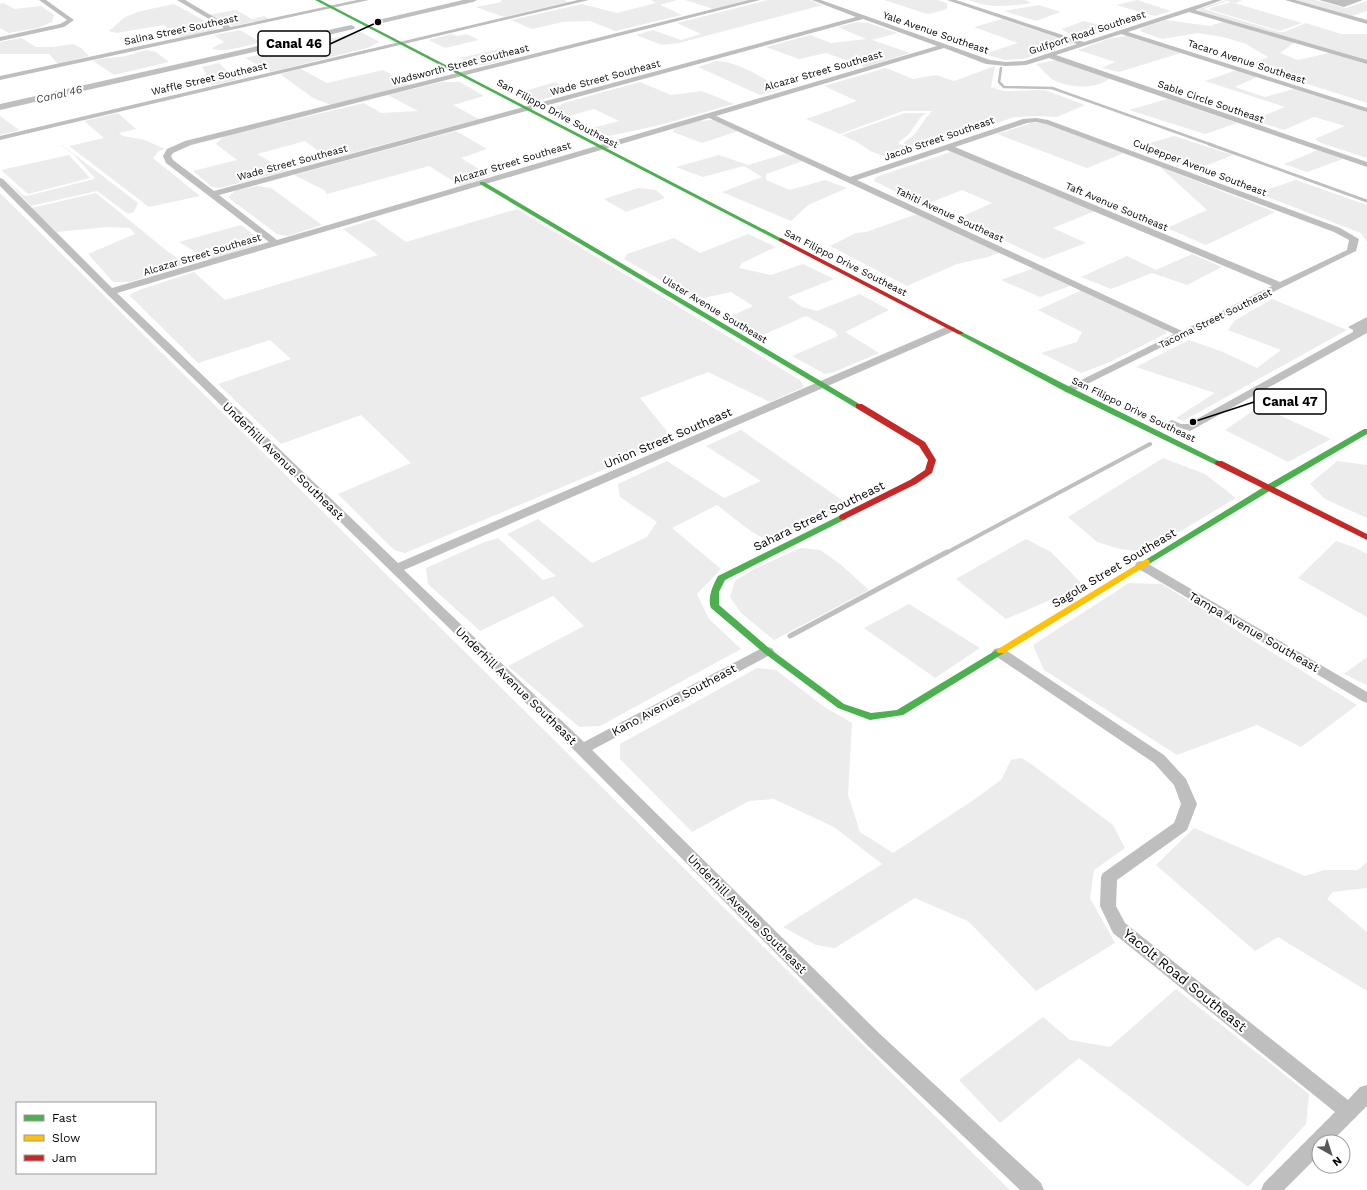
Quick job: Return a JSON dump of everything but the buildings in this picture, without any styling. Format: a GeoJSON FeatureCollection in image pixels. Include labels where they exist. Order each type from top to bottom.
{"type":"FeatureCollection","features":[{"type":"Feature","properties":{"kind":"street"},"geometry":{"type":"LineString","coordinates":[[0,39],[62,26],[71,20],[42,0]]}},
{"type":"Feature","properties":{"kind":"street"},"geometry":{"type":"LineString","coordinates":[[180,0],[230,29]]}},
{"type":"Feature","properties":{"kind":"street","name":"San Filippo Drive Southeast"},"geometry":{"type":"LineString","coordinates":[[317,0],[1069,390],[1270,487],[1367,537]]}},
{"type":"Feature","properties":{"kind":"street","name":"Salina Street Southeast"},"geometry":{"type":"LineString","coordinates":[[0,78],[366,0]]}},
{"type":"Feature","properties":{"kind":"street","name":"Waffle Street Southeast"},"geometry":{"type":"LineString","coordinates":[[0,138],[586,0]]}},
{"type":"Feature","properties":{"kind":"street","name":"Wadsworth Street Southeast"},"geometry":{"type":"LineString","coordinates":[[213,194],[169,161],[167,156],[170,151],[188,143],[757,0]]}},
{"type":"Feature","properties":{"kind":"street","name":"Yale Avenue Southeast"},"geometry":{"type":"LineString","coordinates":[[815,0],[989,62],[1006,64]]}},
{"type":"Feature","properties":{"kind":"street"},"geometry":{"type":"LineString","coordinates":[[950,0],[1084,44]]}},
{"type":"Feature","properties":{"kind":"street","name":"Gulfport Road Southeast"},"geometry":{"type":"LineString","coordinates":[[1006,64],[1026,63],[1219,0]]}},
{"type":"Feature","properties":{"kind":"street"},"geometry":{"type":"LineString","coordinates":[[1288,0],[1367,22]]}},
{"type":"Feature","properties":{"kind":"street"},"geometry":{"type":"LineString","coordinates":[[1189,10],[1367,62]]}},
{"type":"Feature","properties":{"kind":"street","name":"Wade Street Southeast"},"geometry":{"type":"LineString","coordinates":[[213,194],[864,17]]}},
{"type":"Feature","properties":{"kind":"street","name":"Tacaro Avenue Southeast"},"geometry":{"type":"LineString","coordinates":[[1121,32],[1367,110]]}},
{"type":"Feature","properties":{"kind":"street","name":"Alcazar Street Southeast"},"geometry":{"type":"LineString","coordinates":[[110,292],[944,46]]}},
{"type":"Feature","properties":{"kind":"street","name":"Sable Circle Southeast"},"geometry":{"type":"LineString","coordinates":[[1048,55],[1367,165]]}},
{"type":"Feature","properties":{"kind":"street","name":"Tahiti Avenue Southeast"},"geometry":{"type":"LineString","coordinates":[[709,115],[1181,334]]}},
{"type":"Feature","properties":{"kind":"street","name":"Jacob Street Southeast"},"geometry":{"type":"LineString","coordinates":[[850,180],[1026,121],[1036,120]]}},
{"type":"Feature","properties":{"kind":"street","name":"Culpepper Avenue Southeast"},"geometry":{"type":"LineString","coordinates":[[1036,120],[1056,125],[1322,225],[1354,239]]}},
{"type":"Feature","properties":{"kind":"street","name":"Taft Avenue Southeast"},"geometry":{"type":"LineString","coordinates":[[947,147],[1280,286]]}},
{"type":"Feature","properties":{"kind":"street","name":"Underhill Avenue Southeast"},"geometry":{"type":"LineString","coordinates":[[0,181],[110,292],[582,749],[874,1040],[1034,1190]]}},
{"type":"Feature","properties":{"kind":"street","name":"Ulster Avenue Southeast"},"geometry":{"type":"LineString","coordinates":[[482,183],[922,444],[932,460]]}},
{"type":"Feature","properties":{"kind":"street"},"geometry":{"type":"LineString","coordinates":[[213,194],[276,243]]}},
{"type":"Feature","properties":{"kind":"street","name":"Tacoma Street Southeast"},"geometry":{"type":"LineString","coordinates":[[1069,390],[1351,251],[1354,239]]}},
{"type":"Feature","properties":{"kind":"street","name":"Union Street Southeast"},"geometry":{"type":"LineString","coordinates":[[395,569],[822,385],[950,328]]}},
{"type":"Feature","properties":{"kind":"street","name":"Sagola Street Southeast"},"geometry":{"type":"LineString","coordinates":[[767,651],[840,706],[870,717],[899,713],[1270,487],[1367,431]]}},
{"type":"Feature","properties":{"kind":"street","name":"Sahara Street Southeast"},"geometry":{"type":"LineString","coordinates":[[767,651],[714,606],[715,592],[721,578],[913,482],[929,471],[932,460]]}},
{"type":"Feature","properties":{"kind":"street","name":"Tampa Avenue Southeast"},"geometry":{"type":"LineString","coordinates":[[1141,565],[1367,698]]}},
{"type":"Feature","properties":{"kind":"street","name":"Kano Avenue Southeast"},"geometry":{"type":"LineString","coordinates":[[582,749],[767,651]]}},
{"type":"Feature","properties":{"kind":"street","name":"Yacolt Road Southeast"},"geometry":{"type":"LineString","coordinates":[[999,652],[1159,759],[1181,783],[1189,804],[1181,826],[1109,877],[1108,906],[1119,928],[1348,1111]]}},
{"type":"Feature","properties":{"kind":"street"},"geometry":{"type":"LineString","coordinates":[[1271,1190],[1367,1093]]}},
{"type":"Feature","properties":{"kind":"shaded area"},"geometry":{"type":"Polygon","coordinates":[[[501,0],[564,0],[568,2],[504,17],[476,7],[501,2],[501,0]]]}},
{"type":"Feature","properties":{"kind":"shaded area"},"geometry":{"type":"Polygon","coordinates":[[[651,0],[677,0],[660,5],[682,15],[615,31],[590,21],[563,22],[532,29],[511,20],[582,4],[617,13],[656,3],[651,0]]]}},
{"type":"Feature","properties":{"kind":"shaded area"},"geometry":{"type":"Polygon","coordinates":[[[685,0],[750,0],[713,9],[685,0]]]}},
{"type":"Feature","properties":{"kind":"shaded area"},"geometry":{"type":"Polygon","coordinates":[[[768,0],[809,0],[823,5],[679,43],[662,45],[636,35],[653,30],[681,40],[701,34],[677,23],[768,0]]]}},
{"type":"Feature","properties":{"kind":"shaded area"},"geometry":{"type":"Polygon","coordinates":[[[884,0],[937,0],[947,3],[947,9],[929,14],[884,0]]]}},
{"type":"Feature","properties":{"kind":"shaded area"},"geometry":{"type":"Polygon","coordinates":[[[969,0],[1024,0],[1032,3],[992,6],[969,0]]]}},
{"type":"Feature","properties":{"kind":"shaded area"},"geometry":{"type":"Polygon","coordinates":[[[1137,0],[1171,11],[1155,16],[1116,5],[1137,0]]]}},
{"type":"Feature","properties":{"kind":"shaded area"},"geometry":{"type":"Polygon","coordinates":[[[1226,0],[1242,0],[1236,3],[1227,1],[1204,9],[1279,32],[1284,32],[1306,23],[1341,34],[1367,34],[1367,61],[1196,10],[1226,0]]]}},
{"type":"Feature","properties":{"kind":"shaded area"},"geometry":{"type":"Polygon","coordinates":[[[1294,0],[1315,0],[1346,8],[1367,1],[1367,11],[1352,16],[1294,0]]]}},
{"type":"Feature","properties":{"kind":"shaded area"},"geometry":{"type":"Polygon","coordinates":[[[1319,0],[1363,0],[1344,7],[1319,0]]]}},
{"type":"Feature","properties":{"kind":"shaded area"},"geometry":{"type":"Polygon","coordinates":[[[1231,2],[1302,23],[1280,31],[1208,9],[1231,2]]]}},
{"type":"Feature","properties":{"kind":"shaded area"},"geometry":{"type":"Polygon","coordinates":[[[3,3],[15,9],[41,6],[54,15],[52,22],[38,28],[9,33],[0,28],[0,4],[3,3]]]}},
{"type":"Feature","properties":{"kind":"shaded area"},"geometry":{"type":"Polygon","coordinates":[[[174,4],[218,28],[208,32],[181,37],[163,25],[117,33],[109,31],[125,17],[141,11],[174,4]]]}},
{"type":"Feature","properties":{"kind":"shaded area"},"geometry":{"type":"Polygon","coordinates":[[[1039,5],[1061,12],[1036,21],[1004,11],[1039,5]]]}},
{"type":"Feature","properties":{"kind":"shaded area"},"geometry":{"type":"Polygon","coordinates":[[[236,10],[252,19],[264,16],[269,19],[233,26],[207,15],[236,10]]]}},
{"type":"Feature","properties":{"kind":"shaded area"},"geometry":{"type":"Polygon","coordinates":[[[1002,19],[1073,43],[1023,59],[1005,60],[984,54],[1018,43],[974,27],[1002,19]]]}},
{"type":"Feature","properties":{"kind":"shaded area"},"geometry":{"type":"Polygon","coordinates":[[[1166,20],[1210,26],[1224,21],[1295,42],[1280,53],[1298,60],[1329,53],[1367,64],[1367,103],[1248,65],[1268,57],[1246,44],[1223,37],[1198,33],[1162,39],[1140,31],[1142,28],[1166,20]]]}},
{"type":"Feature","properties":{"kind":"shaded area"},"geometry":{"type":"Polygon","coordinates":[[[1084,21],[1113,29],[1093,35],[1080,36],[1068,33],[1062,29],[1084,21]]]}},
{"type":"Feature","properties":{"kind":"shaded area"},"geometry":{"type":"Polygon","coordinates":[[[857,22],[868,23],[898,33],[872,40],[910,53],[865,67],[826,53],[799,59],[766,47],[810,35],[831,43],[866,39],[838,27],[857,22]]]}},
{"type":"Feature","properties":{"kind":"shaded area"},"geometry":{"type":"Polygon","coordinates":[[[240,30],[260,42],[228,50],[216,50],[212,48],[224,42],[214,35],[240,30]]]}},
{"type":"Feature","properties":{"kind":"shaded area"},"geometry":{"type":"Polygon","coordinates":[[[361,32],[380,42],[367,48],[271,72],[245,58],[361,32]]]}},
{"type":"Feature","properties":{"kind":"shaded area"},"geometry":{"type":"Polygon","coordinates":[[[451,34],[457,36],[466,34],[479,40],[445,48],[429,40],[451,34]]]}},
{"type":"Feature","properties":{"kind":"shaded area"},"geometry":{"type":"Polygon","coordinates":[[[1127,36],[1181,53],[1119,72],[1102,68],[1115,62],[1078,50],[1111,38],[1127,36]]]}},
{"type":"Feature","properties":{"kind":"shaded area"},"geometry":{"type":"Polygon","coordinates":[[[21,38],[36,47],[53,47],[73,44],[81,48],[89,56],[58,64],[49,54],[0,54],[0,42],[21,38]]]}},
{"type":"Feature","properties":{"kind":"shaded area"},"geometry":{"type":"Polygon","coordinates":[[[498,49],[516,57],[477,66],[460,58],[498,49]]]}},
{"type":"Feature","properties":{"kind":"shaded area"},"geometry":{"type":"Polygon","coordinates":[[[147,50],[156,52],[169,62],[114,75],[93,61],[126,56],[147,50]]]}},
{"type":"Feature","properties":{"kind":"shaded area"},"geometry":{"type":"Polygon","coordinates":[[[1056,60],[1110,78],[1097,85],[1083,87],[1069,85],[1053,80],[1036,64],[1056,60]]]}},
{"type":"Feature","properties":{"kind":"shaded area"},"geometry":{"type":"Polygon","coordinates":[[[716,61],[742,67],[782,89],[760,95],[698,67],[716,61]]]}},
{"type":"Feature","properties":{"kind":"shaded area"},"geometry":{"type":"Polygon","coordinates":[[[219,63],[236,80],[212,85],[208,83],[209,81],[202,78],[206,74],[202,67],[219,63]]]}},
{"type":"Feature","properties":{"kind":"shaded area"},"geometry":{"type":"Polygon","coordinates":[[[995,66],[991,87],[1004,91],[1045,90],[1085,105],[1057,117],[1015,117],[919,148],[903,143],[914,135],[932,111],[903,111],[840,134],[806,119],[857,101],[824,86],[886,68],[913,79],[936,75],[954,81],[995,66]]]}},
{"type":"Feature","properties":{"kind":"shaded area"},"geometry":{"type":"Polygon","coordinates":[[[301,69],[327,83],[383,70],[410,85],[331,105],[313,98],[280,74],[301,69]]]}},
{"type":"Feature","properties":{"kind":"shaded area"},"geometry":{"type":"Polygon","coordinates":[[[1237,70],[1257,77],[1235,87],[1265,97],[1294,89],[1367,112],[1367,158],[1321,143],[1315,139],[1345,126],[1314,117],[1284,130],[1253,120],[1285,107],[1205,81],[1237,70]]]}},
{"type":"Feature","properties":{"kind":"shaded area"},"geometry":{"type":"Polygon","coordinates":[[[442,82],[460,82],[484,96],[453,105],[479,119],[329,159],[305,141],[257,154],[287,171],[219,188],[212,187],[193,171],[237,160],[216,144],[224,136],[364,103],[381,113],[418,111],[388,95],[442,82]]]}},
{"type":"Feature","properties":{"kind":"shaded area"},"geometry":{"type":"Polygon","coordinates":[[[555,82],[572,91],[540,100],[522,92],[555,82]]]}},
{"type":"Feature","properties":{"kind":"shaded area"},"geometry":{"type":"Polygon","coordinates":[[[640,82],[671,95],[702,91],[734,104],[656,126],[609,136],[592,128],[619,121],[594,109],[569,116],[555,108],[564,103],[640,82]]]}},
{"type":"Feature","properties":{"kind":"shaded area"},"geometry":{"type":"Polygon","coordinates":[[[1167,99],[1237,123],[1205,134],[1129,110],[1167,99]]]}},
{"type":"Feature","properties":{"kind":"shaded area"},"geometry":{"type":"Polygon","coordinates":[[[118,113],[136,129],[119,133],[123,136],[145,140],[165,149],[159,151],[153,158],[200,196],[149,207],[69,146],[104,138],[84,121],[118,113]]]}},
{"type":"Feature","properties":{"kind":"shaded area"},"geometry":{"type":"Polygon","coordinates":[[[905,113],[926,113],[921,117],[909,134],[899,142],[899,144],[913,148],[899,156],[886,157],[870,151],[857,142],[842,135],[905,113]]]}},
{"type":"Feature","properties":{"kind":"shaded area"},"geometry":{"type":"Polygon","coordinates":[[[0,116],[19,130],[0,135],[0,116]]]}},
{"type":"Feature","properties":{"kind":"shaded area"},"geometry":{"type":"Polygon","coordinates":[[[713,120],[738,131],[702,143],[673,132],[674,129],[698,121],[713,120]]]}},
{"type":"Feature","properties":{"kind":"shaded area"},"geometry":{"type":"Polygon","coordinates":[[[1032,123],[1044,123],[1124,153],[1087,168],[997,134],[1032,123]]]}},
{"type":"Feature","properties":{"kind":"shaded area"},"geometry":{"type":"Polygon","coordinates":[[[456,131],[487,149],[461,158],[490,176],[461,186],[429,166],[327,194],[324,190],[294,175],[456,131]]]}},
{"type":"Feature","properties":{"kind":"shaded area"},"geometry":{"type":"Polygon","coordinates":[[[1174,136],[1233,155],[1197,169],[1136,147],[1174,136]]]}},
{"type":"Feature","properties":{"kind":"shaded area"},"geometry":{"type":"Polygon","coordinates":[[[62,145],[138,203],[134,212],[128,214],[97,191],[31,206],[4,178],[23,195],[27,196],[94,179],[94,177],[73,154],[62,145]]]}},
{"type":"Feature","properties":{"kind":"shaded area"},"geometry":{"type":"Polygon","coordinates":[[[1318,150],[1343,159],[1307,172],[1284,164],[1318,150]]]}},
{"type":"Feature","properties":{"kind":"shaded area"},"geometry":{"type":"Polygon","coordinates":[[[951,152],[1095,211],[1053,228],[1086,243],[1044,259],[957,219],[992,203],[962,190],[924,205],[874,181],[876,177],[951,152]]]}},
{"type":"Feature","properties":{"kind":"shaded area"},"geometry":{"type":"Polygon","coordinates":[[[785,154],[803,161],[766,174],[766,180],[790,190],[825,180],[847,188],[808,205],[791,221],[722,192],[762,177],[744,166],[703,177],[676,167],[719,155],[748,165],[785,154]]]}},
{"type":"Feature","properties":{"kind":"shaded area"},"geometry":{"type":"Polygon","coordinates":[[[69,155],[90,178],[28,194],[1,170],[69,155]]]}},
{"type":"Feature","properties":{"kind":"shaded area"},"geometry":{"type":"Polygon","coordinates":[[[1160,167],[1275,212],[1206,245],[1167,228],[1207,210],[1160,167]]]}},
{"type":"Feature","properties":{"kind":"shaded area"},"geometry":{"type":"Polygon","coordinates":[[[1296,180],[1367,205],[1367,242],[1361,233],[1257,193],[1296,180]]]}},
{"type":"Feature","properties":{"kind":"shaded area"},"geometry":{"type":"Polygon","coordinates":[[[257,186],[271,188],[322,225],[288,236],[277,234],[230,199],[229,196],[237,190],[257,186]]]}},
{"type":"Feature","properties":{"kind":"shaded area"},"geometry":{"type":"Polygon","coordinates":[[[638,188],[656,190],[665,198],[626,212],[604,199],[638,188]]]}},
{"type":"Feature","properties":{"kind":"shaded area"},"geometry":{"type":"Polygon","coordinates":[[[0,193],[1010,1190],[0,1190],[0,193]]]}},
{"type":"Feature","properties":{"kind":"shaded area"},"geometry":{"type":"Polygon","coordinates":[[[96,193],[167,251],[187,264],[130,282],[113,282],[88,254],[135,234],[130,228],[107,227],[57,232],[31,208],[96,193]]]}},
{"type":"Feature","properties":{"kind":"shaded area"},"geometry":{"type":"Polygon","coordinates":[[[517,209],[800,380],[804,387],[770,402],[708,372],[640,398],[674,440],[405,553],[394,550],[338,494],[411,463],[361,415],[281,444],[218,384],[291,359],[270,340],[198,363],[129,295],[139,290],[194,272],[225,300],[378,255],[343,229],[374,219],[406,242],[517,209]]]}},
{"type":"Feature","properties":{"kind":"shaded area"},"geometry":{"type":"Polygon","coordinates":[[[917,214],[1001,252],[988,257],[957,264],[907,286],[830,246],[856,233],[866,232],[917,214]]]}},
{"type":"Feature","properties":{"kind":"shaded area"},"geometry":{"type":"Polygon","coordinates":[[[241,225],[258,240],[257,245],[209,260],[179,242],[241,225]]]}},
{"type":"Feature","properties":{"kind":"shaded area"},"geometry":{"type":"Polygon","coordinates":[[[748,234],[776,247],[742,263],[739,268],[771,275],[803,264],[834,279],[788,297],[802,307],[817,311],[860,294],[889,310],[845,332],[879,353],[834,372],[825,374],[792,356],[838,336],[835,331],[806,316],[758,337],[725,319],[753,306],[731,292],[695,300],[624,259],[627,254],[674,238],[700,253],[748,234]]]}},
{"type":"Feature","properties":{"kind":"shaded area"},"geometry":{"type":"Polygon","coordinates":[[[1192,254],[1222,267],[1187,285],[1152,273],[1111,289],[1081,277],[1127,256],[1156,270],[1192,254]]]}},
{"type":"Feature","properties":{"kind":"shaded area"},"geometry":{"type":"Polygon","coordinates":[[[1034,268],[1070,286],[1040,297],[1001,280],[1034,268]]]}},
{"type":"Feature","properties":{"kind":"shaded area"},"geometry":{"type":"Polygon","coordinates":[[[1082,290],[1163,328],[1167,333],[1110,362],[1081,373],[1041,353],[1077,342],[1082,332],[1038,310],[1082,290]]]}},
{"type":"Feature","properties":{"kind":"shaded area"},"geometry":{"type":"Polygon","coordinates":[[[1272,299],[1347,330],[1183,421],[1176,418],[1215,393],[1136,367],[1189,340],[1223,352],[1257,368],[1281,350],[1228,330],[1234,321],[1272,299]]]}},
{"type":"Feature","properties":{"kind":"shaded area"},"geometry":{"type":"Polygon","coordinates":[[[1367,317],[1367,333],[1190,431],[1166,423],[1172,420],[1181,424],[1188,424],[1353,332],[1353,330],[1348,327],[1367,317]]]}},
{"type":"Feature","properties":{"kind":"shaded area"},"geometry":{"type":"Polygon","coordinates":[[[1260,406],[1331,439],[1288,462],[1225,430],[1260,406]]]}},
{"type":"Feature","properties":{"kind":"shaded area"},"geometry":{"type":"Polygon","coordinates":[[[741,430],[849,505],[807,527],[783,536],[772,538],[758,536],[717,505],[672,528],[721,569],[697,594],[709,619],[741,649],[600,726],[579,727],[508,666],[584,626],[553,596],[480,631],[428,584],[426,568],[482,543],[498,538],[543,580],[556,576],[507,534],[538,519],[592,563],[647,537],[657,522],[620,497],[618,484],[667,461],[724,498],[761,481],[706,446],[741,430]]]}},
{"type":"Feature","properties":{"kind":"shaded area"},"geometry":{"type":"Polygon","coordinates":[[[1163,458],[1205,474],[1236,498],[1146,552],[1120,549],[1097,542],[1068,517],[1163,458]]]}},
{"type":"Feature","properties":{"kind":"shaded area"},"geometry":{"type":"Polygon","coordinates":[[[1337,461],[1367,465],[1367,518],[1325,499],[1310,484],[1337,461]]]}},
{"type":"Feature","properties":{"kind":"shaded area"},"geometry":{"type":"Polygon","coordinates":[[[1026,539],[1051,552],[1082,584],[1071,591],[1006,619],[956,579],[1026,539]]]}},
{"type":"Feature","properties":{"kind":"shaded area"},"geometry":{"type":"Polygon","coordinates":[[[1336,541],[1356,548],[1367,554],[1367,617],[1298,578],[1336,541]]]}},
{"type":"Feature","properties":{"kind":"shaded area"},"geometry":{"type":"Polygon","coordinates":[[[800,548],[820,550],[840,564],[869,590],[774,640],[741,613],[730,597],[735,581],[752,570],[800,548]]]}},
{"type":"Feature","properties":{"kind":"shaded area"},"geometry":{"type":"Polygon","coordinates":[[[1129,583],[1162,584],[1357,705],[1301,747],[1257,725],[1177,755],[1044,670],[1033,645],[1129,583]]]}},
{"type":"Feature","properties":{"kind":"shaded area"},"geometry":{"type":"Polygon","coordinates":[[[909,604],[980,648],[935,678],[864,628],[909,604]]]}},
{"type":"Feature","properties":{"kind":"shaded area"},"geometry":{"type":"Polygon","coordinates":[[[1367,657],[1367,685],[1344,674],[1367,657]]]}},
{"type":"Feature","properties":{"kind":"shaded area"},"geometry":{"type":"Polygon","coordinates":[[[757,668],[776,670],[826,708],[852,723],[848,795],[860,832],[893,853],[1001,780],[1011,760],[1021,758],[1113,825],[1125,848],[1094,870],[1090,898],[1115,943],[1036,991],[968,921],[915,898],[835,948],[816,945],[783,927],[882,864],[834,827],[774,799],[749,801],[692,832],[620,759],[620,744],[757,668]]]}},
{"type":"Feature","properties":{"kind":"shaded area"},"geometry":{"type":"Polygon","coordinates":[[[1194,828],[1305,876],[1324,870],[1358,870],[1367,862],[1367,888],[1333,892],[1327,899],[1367,932],[1367,991],[1278,937],[1255,951],[1156,865],[1194,828]]]}},
{"type":"Feature","properties":{"kind":"shaded area"},"geometry":{"type":"Polygon","coordinates":[[[1176,989],[1309,1094],[1306,1124],[1248,1187],[1079,1058],[1000,1123],[959,1080],[1043,1017],[1070,1040],[1110,1047],[1176,989]]]}},
{"type":"Feature","properties":{"kind":"waterway","name":"Canal 46"},"geometry":{"type":"LineString","coordinates":[[378,22],[473,0]]}},
{"type":"Feature","properties":{"kind":"waterway","name":"Canal 46"},"geometry":{"type":"LineString","coordinates":[[0,107],[351,27]]}},
{"type":"Feature","properties":{"kind":"waterway"},"geometry":{"type":"LineString","coordinates":[[1001,68],[999,82],[1004,87],[1052,88],[1212,145]]}},
{"type":"Feature","properties":{"kind":"waterway"},"geometry":{"type":"LineString","coordinates":[[1209,144],[1367,201]]}},
{"type":"Feature","properties":{"kind":"waterway"},"geometry":{"type":"LineString","coordinates":[[946,553],[1150,444]]}},
{"type":"Feature","properties":{"kind":"waterway"},"geometry":{"type":"LineString","coordinates":[[790,636],[947,552]]}},
{"type":"Feature","properties":{"kind":"traffic: fast"},"geometry":{"type":"LineString","coordinates":[[317,0],[781,240]]}},
{"type":"Feature","properties":{"kind":"traffic: fast"},"geometry":{"type":"LineString","coordinates":[[482,183],[859,406]]}},
{"type":"Feature","properties":{"kind":"traffic: fast"},"geometry":{"type":"LineString","coordinates":[[960,333],[1069,390],[1219,463]]}},
{"type":"Feature","properties":{"kind":"traffic: fast"},"geometry":{"type":"LineString","coordinates":[[1146,562],[1270,487],[1367,431]]}},
{"type":"Feature","properties":{"kind":"traffic: fast"},"geometry":{"type":"LineString","coordinates":[[843,517],[721,578],[715,592],[714,606],[767,651],[841,706],[870,717],[899,713],[1001,651]]}},
{"type":"Feature","properties":{"kind":"traffic: slow"},"geometry":{"type":"LineString","coordinates":[[1001,651],[1146,562]]}},
{"type":"Feature","properties":{"kind":"traffic: jam"},"geometry":{"type":"LineString","coordinates":[[781,240],[960,333]]}},
{"type":"Feature","properties":{"kind":"traffic: jam"},"geometry":{"type":"LineString","coordinates":[[843,517],[913,482],[929,471],[932,460],[922,444],[859,406]]}},
{"type":"Feature","properties":{"kind":"traffic: jam"},"geometry":{"type":"LineString","coordinates":[[1219,463],[1367,537]]}},
{"type":"Feature","properties":{"kind":"place","name":"Canal 46"},"geometry":{"type":"Point","coordinates":[378,22]}},
{"type":"Feature","properties":{"kind":"place","name":"Canal 47"},"geometry":{"type":"Point","coordinates":[1193,422]}}]}
